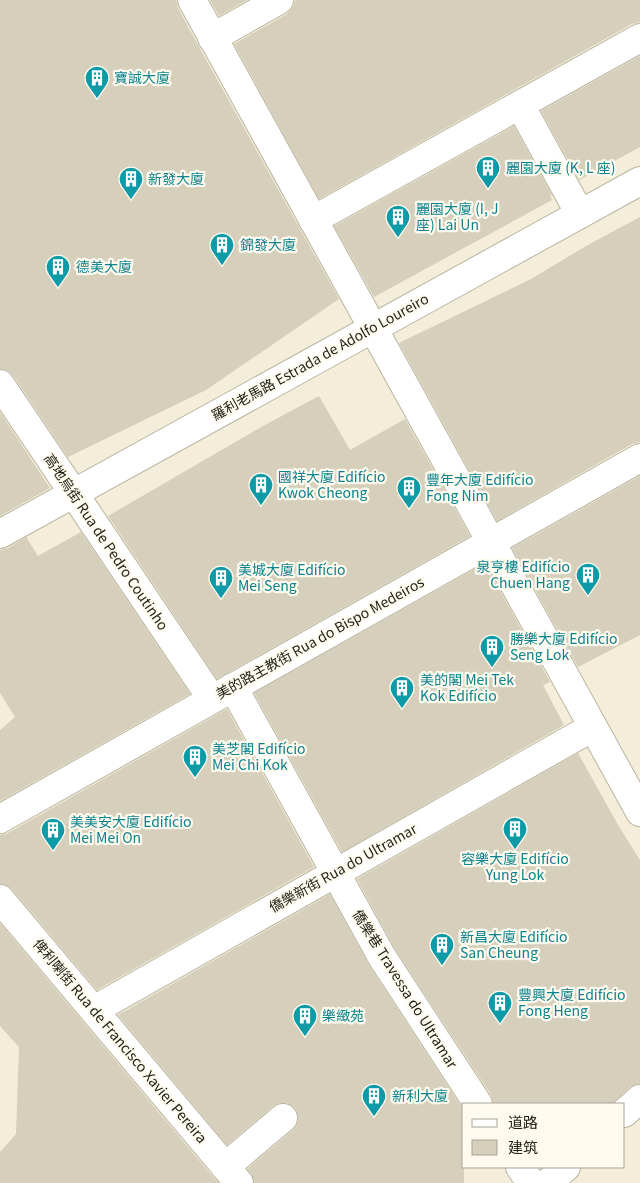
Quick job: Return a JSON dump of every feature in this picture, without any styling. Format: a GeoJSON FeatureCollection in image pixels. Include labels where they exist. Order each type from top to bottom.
{"type":"FeatureCollection","features":[{"type":"Feature","properties":{"kind":"street"},"geometry":{"type":"LineString","coordinates":[[192,0],[640,812]]}},
{"type":"Feature","properties":{"kind":"street"},"geometry":{"type":"LineString","coordinates":[[212,38],[279,0]]}},
{"type":"Feature","properties":{"kind":"street"},"geometry":{"type":"LineString","coordinates":[[314,220],[640,38]]}},
{"type":"Feature","properties":{"kind":"street"},"geometry":{"type":"LineString","coordinates":[[520,105],[580,214]]}},
{"type":"Feature","properties":{"kind":"street","name":"羅利老馬路 Estrada de Adolfo Loureiro"},"geometry":{"type":"LineString","coordinates":[[0,534],[640,181]]}},
{"type":"Feature","properties":{"kind":"street","name":"高地烏街 Rua de Pedro Coutinho"},"geometry":{"type":"LineString","coordinates":[[0,384],[74,493],[223,693]]}},
{"type":"Feature","properties":{"kind":"street","name":"美的路主教街 Rua do Bispo Medeiros"},"geometry":{"type":"LineString","coordinates":[[0,819],[640,458]]}},
{"type":"Feature","properties":{"kind":"street","name":"僑樂巷 Travessa do Ultramar"},"geometry":{"type":"LineString","coordinates":[[223,693],[335,872],[382,957],[477,1103]]}},
{"type":"Feature","properties":{"kind":"street","name":"僑樂新街 Rua do Ultramar"},"geometry":{"type":"LineString","coordinates":[[94,1010],[593,727]]}},
{"type":"Feature","properties":{"kind":"street","name":"俾利喇街 Rua de Francisco Xavier Pereira"},"geometry":{"type":"LineString","coordinates":[[0,898],[232,1175]]}},
{"type":"Feature","properties":{"kind":"street"},"geometry":{"type":"LineString","coordinates":[[625,1112],[640,1098]]}},
{"type":"Feature","properties":{"kind":"street"},"geometry":{"type":"LineString","coordinates":[[232,1175],[283,1118]]}},
{"type":"Feature","properties":{"kind":"street"},"geometry":{"type":"LineString","coordinates":[[521,1168],[531,1183]]}},
{"type":"Feature","properties":{"kind":"street"},"geometry":{"type":"LineString","coordinates":[[548,1183],[565,1168]]}},
{"type":"Feature","properties":{"kind":"building"},"geometry":{"type":"Polygon","coordinates":[[[0,0],[176,0],[178,8],[198,45],[339,299],[206,390],[68,457],[13,375],[7,370],[0,369],[0,0]]]}},
{"type":"Feature","properties":{"kind":"building"},"geometry":{"type":"Polygon","coordinates":[[[210,0],[247,0],[219,16],[210,0]]]}},
{"type":"Feature","properties":{"kind":"building"},"geometry":{"type":"Polygon","coordinates":[[[295,0],[640,0],[640,22],[632,24],[319,199],[234,44],[287,14],[293,7],[295,0]]]}},
{"type":"Feature","properties":{"kind":"building"},"geometry":{"type":"Polygon","coordinates":[[[640,56],[640,147],[579,180],[541,111],[640,56]]]}},
{"type":"Feature","properties":{"kind":"building"},"geometry":{"type":"Polygon","coordinates":[[[514,126],[552,195],[550,196],[552,200],[374,297],[334,226],[514,126]]]}},
{"type":"Feature","properties":{"kind":"building"},"geometry":{"type":"Polygon","coordinates":[[[640,217],[640,442],[632,444],[497,521],[399,343],[531,279],[640,217]]]}},
{"type":"Feature","properties":{"kind":"building"},"geometry":{"type":"Polygon","coordinates":[[[319,396],[350,450],[405,419],[470,536],[217,679],[108,516],[263,426],[319,396]]]}},
{"type":"Feature","properties":{"kind":"building"},"geometry":{"type":"Polygon","coordinates":[[[0,412],[50,488],[0,516],[0,412]]]}},
{"type":"Feature","properties":{"kind":"building","name":"泉亨樓 Edifício Chuen Hang"},"geometry":{"type":"Polygon","coordinates":[[[640,476],[640,635],[578,667],[512,548],[640,476]]]}},
{"type":"Feature","properties":{"kind":"building"},"geometry":{"type":"Polygon","coordinates":[[[81,532],[190,694],[0,801],[0,730],[15,717],[0,693],[0,550],[8,548],[26,537],[38,556],[81,532]]]}},
{"type":"Feature","properties":{"kind":"building"},"geometry":{"type":"Polygon","coordinates":[[[485,563],[550,682],[543,685],[564,725],[342,852],[254,693],[485,563]]]}},
{"type":"Feature","properties":{"kind":"building"},"geometry":{"type":"Polygon","coordinates":[[[227,709],[314,867],[97,990],[12,889],[0,884],[0,835],[8,833],[227,709]]]}},
{"type":"Feature","properties":{"kind":"building"},"geometry":{"type":"Polygon","coordinates":[[[578,753],[640,860],[640,1084],[630,1087],[613,1103],[493,1103],[491,1095],[395,949],[357,879],[578,753]]]}},
{"type":"Feature","properties":{"kind":"building"},"geometry":{"type":"Polygon","coordinates":[[[330,894],[369,965],[462,1108],[462,1168],[464,1168],[464,1183],[254,1183],[251,1173],[247,1169],[293,1130],[297,1124],[298,1116],[295,1108],[288,1103],[273,1106],[227,1145],[118,1015],[330,894]]]}},
{"type":"Feature","properties":{"kind":"building"},"geometry":{"type":"Polygon","coordinates":[[[0,923],[219,1183],[0,1183],[0,1152],[16,1134],[19,1047],[0,1026],[0,923]]]}},
{"type":"Feature","properties":{"kind":"place","name":"寶誠大廈"},"geometry":{"type":"Point","coordinates":[97,99]}},
{"type":"Feature","properties":{"kind":"place","name":"麗園大廈 (K, L 座)"},"geometry":{"type":"Point","coordinates":[488,189]}},
{"type":"Feature","properties":{"kind":"place","name":"新發大廈"},"geometry":{"type":"Point","coordinates":[131,200]}},
{"type":"Feature","properties":{"kind":"place","name":"麗園大廈 (I, J 座) Lai Un"},"geometry":{"type":"Point","coordinates":[398,238]}},
{"type":"Feature","properties":{"kind":"place","name":"錦發大廈"},"geometry":{"type":"Point","coordinates":[222,266]}},
{"type":"Feature","properties":{"kind":"place","name":"德美大廈"},"geometry":{"type":"Point","coordinates":[58,288]}},
{"type":"Feature","properties":{"kind":"place","name":"國祥大廈 Edifício Kwok Cheong"},"geometry":{"type":"Point","coordinates":[261,506]}},
{"type":"Feature","properties":{"kind":"place","name":"豐年大廈 Edifício Fong Nim"},"geometry":{"type":"Point","coordinates":[409,509]}},
{"type":"Feature","properties":{"kind":"place","name":"泉亨樓 Edifício Chuen Hang"},"geometry":{"type":"Point","coordinates":[588,596]}},
{"type":"Feature","properties":{"kind":"place","name":"美城大廈 Edifício Mei Seng"},"geometry":{"type":"Point","coordinates":[221,599]}},
{"type":"Feature","properties":{"kind":"place","name":"勝樂大廈 Edifício Seng Lok"},"geometry":{"type":"Point","coordinates":[492,668]}},
{"type":"Feature","properties":{"kind":"place","name":"美的閣 Mei Tek Kok Edifício"},"geometry":{"type":"Point","coordinates":[402,709]}},
{"type":"Feature","properties":{"kind":"place","name":"美芝閣 Edifício Mei Chi Kok"},"geometry":{"type":"Point","coordinates":[195,778]}},
{"type":"Feature","properties":{"kind":"place","name":"容樂大廈 Edifício Yung Lok"},"geometry":{"type":"Point","coordinates":[515,850]}},
{"type":"Feature","properties":{"kind":"place","name":"美美安大廈 Edifício Mei Mei On"},"geometry":{"type":"Point","coordinates":[53,851]}},
{"type":"Feature","properties":{"kind":"place","name":"新昌大廈 Edifício San Cheung"},"geometry":{"type":"Point","coordinates":[442,966]}},
{"type":"Feature","properties":{"kind":"place","name":"豐興大廈 Edifício Fong Heng"},"geometry":{"type":"Point","coordinates":[500,1024]}},
{"type":"Feature","properties":{"kind":"place","name":"樂緻苑"},"geometry":{"type":"Point","coordinates":[305,1037]}},
{"type":"Feature","properties":{"kind":"place","name":"新利大廈"},"geometry":{"type":"Point","coordinates":[374,1117]}}]}
